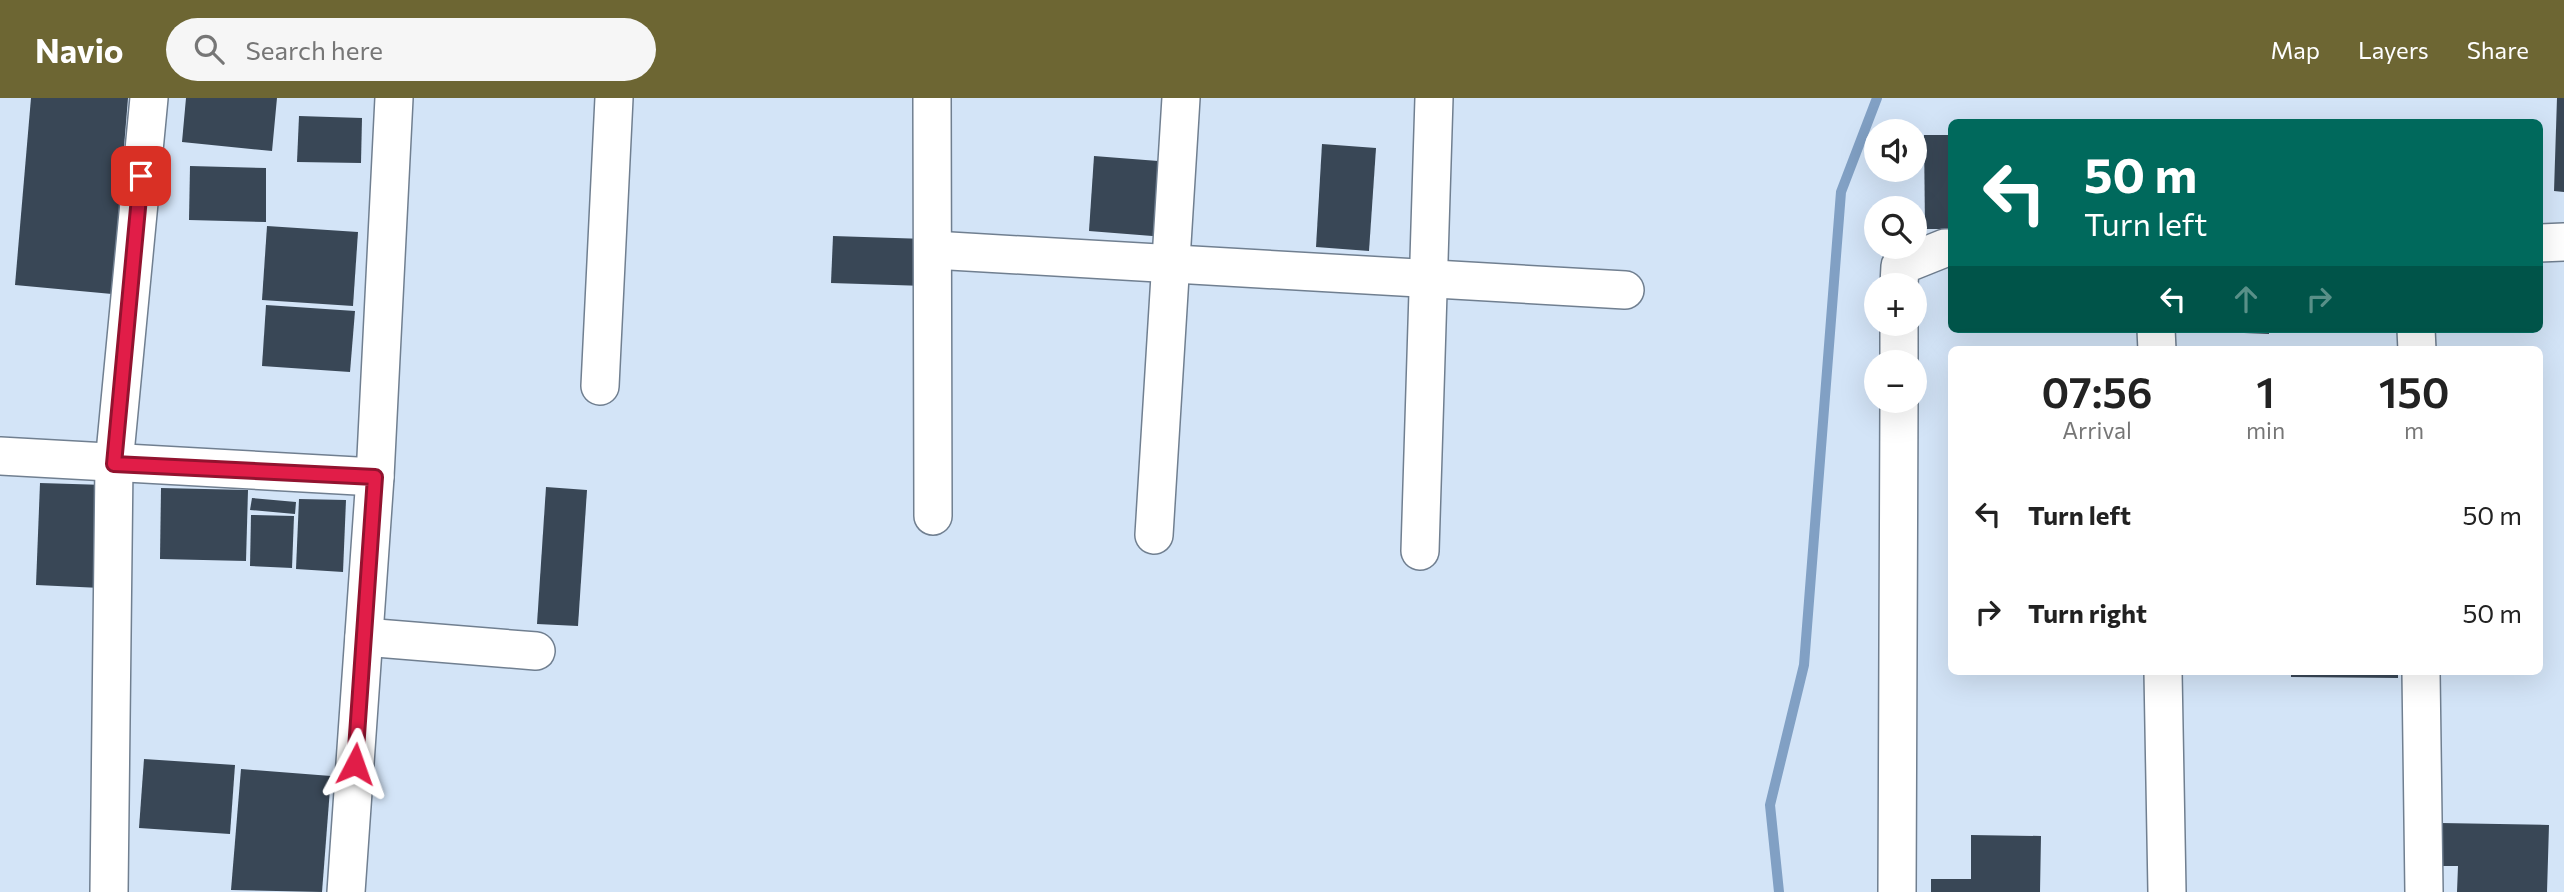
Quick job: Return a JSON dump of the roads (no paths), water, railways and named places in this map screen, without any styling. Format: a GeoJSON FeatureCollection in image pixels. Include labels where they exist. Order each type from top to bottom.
{"type":"FeatureCollection","features":[{"type":"Feature","properties":{"kind":"street"},"geometry":{"type":"LineString","coordinates":[[109,892],[114,464],[149,98]]}},
{"type":"Feature","properties":{"kind":"street"},"geometry":{"type":"LineString","coordinates":[[346,892],[375,477],[394,98]]}},
{"type":"Feature","properties":{"kind":"street"},"geometry":{"type":"LineString","coordinates":[[600,386],[614,98]]}},
{"type":"Feature","properties":{"kind":"street"},"geometry":{"type":"LineString","coordinates":[[932,98],[933,516]]}},
{"type":"Feature","properties":{"kind":"street"},"geometry":{"type":"LineString","coordinates":[[1154,535],[1181,98]]}},
{"type":"Feature","properties":{"kind":"street"},"geometry":{"type":"LineString","coordinates":[[1420,551],[1434,98]]}},
{"type":"Feature","properties":{"kind":"street"},"geometry":{"type":"LineString","coordinates":[[2543,243],[2564,242]]}},
{"type":"Feature","properties":{"kind":"street"},"geometry":{"type":"LineString","coordinates":[[1900,273],[1900,266],[1948,248]]}},
{"type":"Feature","properties":{"kind":"street"},"geometry":{"type":"LineString","coordinates":[[933,250],[1625,290]]}},
{"type":"Feature","properties":{"kind":"street"},"geometry":{"type":"LineString","coordinates":[[1897,892],[1899,413]]}},
{"type":"Feature","properties":{"kind":"street"},"geometry":{"type":"LineString","coordinates":[[0,456],[375,477]]}},
{"type":"Feature","properties":{"kind":"street"},"geometry":{"type":"LineString","coordinates":[[364,637],[536,651]]}},
{"type":"Feature","properties":{"kind":"street"},"geometry":{"type":"LineString","coordinates":[[2163,675],[2167,892]]}},
{"type":"Feature","properties":{"kind":"street"},"geometry":{"type":"LineString","coordinates":[[2421,675],[2424,892]]}},
{"type":"Feature","properties":{"kind":"waterway"},"geometry":{"type":"LineString","coordinates":[[1779,892],[1770,805],[1804,665],[1841,192],[1877,98]]}}]}
